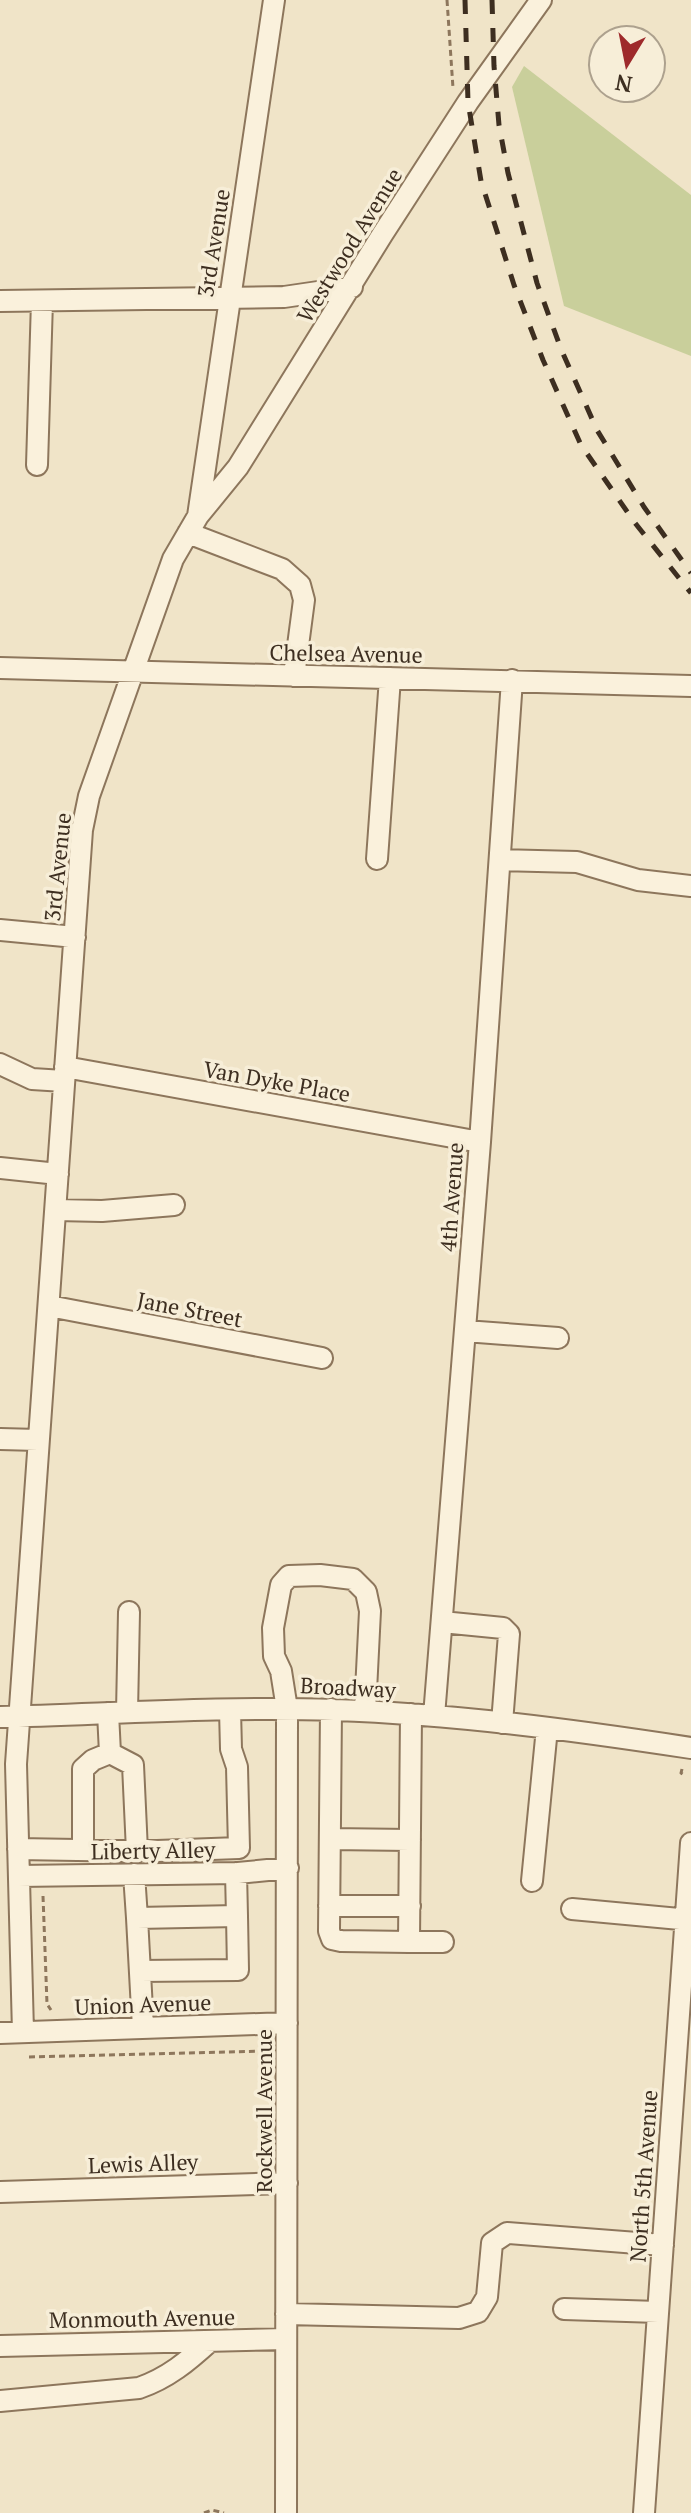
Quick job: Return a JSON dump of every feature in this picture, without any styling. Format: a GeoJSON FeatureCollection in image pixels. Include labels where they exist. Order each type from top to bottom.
{"type":"FeatureCollection","features":[{"type":"Feature","properties":{"kind":"street","name":"3rd Avenue"},"geometry":{"type":"LineString","coordinates":[[23,2032],[16,1764],[10,1716],[49,1306],[82,830],[87,807],[173,559],[193,524],[274,0]]}},
{"type":"Feature","properties":{"kind":"street","name":"Westwood Avenue"},"geometry":{"type":"LineString","coordinates":[[193,524],[238,467],[468,102],[541,0]]}},
{"type":"Feature","properties":{"kind":"street"},"geometry":{"type":"LineString","coordinates":[[0,301],[284,297],[352,287]]}},
{"type":"Feature","properties":{"kind":"street"},"geometry":{"type":"LineString","coordinates":[[37,465],[42,301]]}},
{"type":"Feature","properties":{"kind":"street"},"geometry":{"type":"LineString","coordinates":[[193,524],[282,569],[300,585],[304,600],[294,676]]}},
{"type":"Feature","properties":{"kind":"street","name":"Chelsea Avenue"},"geometry":{"type":"LineString","coordinates":[[0,668],[691,686]]}},
{"type":"Feature","properties":{"kind":"street"},"geometry":{"type":"LineString","coordinates":[[377,859],[390,678]]}},
{"type":"Feature","properties":{"kind":"street","name":"4th Avenue"},"geometry":{"type":"LineString","coordinates":[[434,1716],[480,1142],[512,680]]}},
{"type":"Feature","properties":{"kind":"street"},"geometry":{"type":"LineString","coordinates":[[501,860],[577,862],[638,880],[691,886]]}},
{"type":"Feature","properties":{"kind":"street"},"geometry":{"type":"LineString","coordinates":[[0,930],[75,937]]}},
{"type":"Feature","properties":{"kind":"street","name":"Van Dyke Place"},"geometry":{"type":"LineString","coordinates":[[0,1064],[32,1079],[65,1074],[480,1142]]}},
{"type":"Feature","properties":{"kind":"street"},"geometry":{"type":"LineString","coordinates":[[0,1168],[58,1174]]}},
{"type":"Feature","properties":{"kind":"street"},"geometry":{"type":"LineString","coordinates":[[56,1210],[102,1211],[174,1205]]}},
{"type":"Feature","properties":{"kind":"street","name":"Jane Street"},"geometry":{"type":"LineString","coordinates":[[49,1306],[322,1358]]}},
{"type":"Feature","properties":{"kind":"street"},"geometry":{"type":"LineString","coordinates":[[465,1331],[558,1338]]}},
{"type":"Feature","properties":{"kind":"street"},"geometry":{"type":"LineString","coordinates":[[0,1439],[38,1440]]}},
{"type":"Feature","properties":{"kind":"street","name":"Rockwell Avenue"},"geometry":{"type":"LineString","coordinates":[[286,2513],[287,1709],[281,1671],[274,1656],[273,1628],[281,1585],[289,1576],[320,1575],[353,1579],[366,1592],[370,1611],[365,1711]]}},
{"type":"Feature","properties":{"kind":"street"},"geometry":{"type":"LineString","coordinates":[[110,1753],[129,1612]]}},
{"type":"Feature","properties":{"kind":"street"},"geometry":{"type":"LineString","coordinates":[[442,1622],[503,1628],[509,1634],[502,1723]]}},
{"type":"Feature","properties":{"kind":"street"},"geometry":{"type":"LineString","coordinates":[[331,1709],[329,1931],[332,1939],[443,1942]]}},
{"type":"Feature","properties":{"kind":"street","name":"Broadway"},"geometry":{"type":"LineString","coordinates":[[10,1716],[331,1709],[502,1723],[691,1748]]}},
{"type":"Feature","properties":{"kind":"street"},"geometry":{"type":"LineString","coordinates":[[18,1849],[157,1851],[239,1848],[237,1767],[231,1749],[230,1710]]}},
{"type":"Feature","properties":{"kind":"street"},"geometry":{"type":"LineString","coordinates":[[409,1942],[411,1714]]}},
{"type":"Feature","properties":{"kind":"street"},"geometry":{"type":"LineString","coordinates":[[532,1881],[547,1728]]}},
{"type":"Feature","properties":{"kind":"street"},"geometry":{"type":"LineString","coordinates":[[83,1850],[83,1769],[93,1760],[110,1753],[133,1765],[137,1849]]}},
{"type":"Feature","properties":{"kind":"street"},"geometry":{"type":"LineString","coordinates":[[330,1839],[410,1840]]}},
{"type":"Feature","properties":{"kind":"street","name":"North 5th Avenue"},"geometry":{"type":"LineString","coordinates":[[644,2513],[687,1962],[691,1843]]}},
{"type":"Feature","properties":{"kind":"street","name":"Liberty Alley"},"geometry":{"type":"LineString","coordinates":[[19,1876],[236,1873],[288,1868]]}},
{"type":"Feature","properties":{"kind":"street"},"geometry":{"type":"LineString","coordinates":[[140,1971],[238,1970],[236,1873]]}},
{"type":"Feature","properties":{"kind":"street"},"geometry":{"type":"LineString","coordinates":[[134,1874],[143,2028]]}},
{"type":"Feature","properties":{"kind":"street"},"geometry":{"type":"LineString","coordinates":[[329,1906],[410,1906]]}},
{"type":"Feature","properties":{"kind":"street"},"geometry":{"type":"LineString","coordinates":[[572,1909],[688,1920]]}},
{"type":"Feature","properties":{"kind":"street"},"geometry":{"type":"LineString","coordinates":[[137,1918],[237,1916]]}},
{"type":"Feature","properties":{"kind":"street","name":"Union Avenue"},"geometry":{"type":"LineString","coordinates":[[0,2033],[287,2023]]}},
{"type":"Feature","properties":{"kind":"street","name":"Lewis Alley"},"geometry":{"type":"LineString","coordinates":[[0,2192],[287,2183]]}},
{"type":"Feature","properties":{"kind":"street"},"geometry":{"type":"LineString","coordinates":[[286,2314],[459,2318],[478,2312],[487,2297],[492,2243],[507,2233],[663,2245]]}},
{"type":"Feature","properties":{"kind":"street"},"geometry":{"type":"LineString","coordinates":[[564,2309],[658,2312]]}},
{"type":"Feature","properties":{"kind":"street","name":"Monmouth Avenue"},"geometry":{"type":"LineString","coordinates":[[0,2346],[286,2339]]}},
{"type":"Feature","properties":{"kind":"street"},"geometry":{"type":"LineString","coordinates":[[0,2401],[139,2388],[157,2382],[181,2367],[210,2341]]}},
{"type":"Feature","properties":{"kind":"path"},"geometry":{"type":"LineString","coordinates":[[447,0],[453,93]]}},
{"type":"Feature","properties":{"kind":"path"},"geometry":{"type":"LineString","coordinates":[[682,1769],[684,1775]]}},
{"type":"Feature","properties":{"kind":"path"},"geometry":{"type":"LineString","coordinates":[[41,1892],[44,1898],[47,2004],[51,2010]]}},
{"type":"Feature","properties":{"kind":"path"},"geometry":{"type":"LineString","coordinates":[[29,2057],[272,2051]]}},
{"type":"Feature","properties":{"kind":"path"},"geometry":{"type":"LineString","coordinates":[[204,2513],[212,2510],[224,2513]]}},
{"type":"Feature","properties":{"kind":"green space"},"geometry":{"type":"Polygon","coordinates":[[[524,66],[691,195],[691,356],[564,306],[512,87],[524,66]]]}},
{"type":"Feature","properties":{"kind":"railway"},"geometry":{"type":"LineString","coordinates":[[465,0],[468,102],[481,181],[514,285],[581,445],[635,523],[691,593]]}},
{"type":"Feature","properties":{"kind":"railway"},"geometry":{"type":"LineString","coordinates":[[492,0],[499,125],[508,173],[537,283],[561,349],[597,430],[644,507],[691,573]]}}]}
